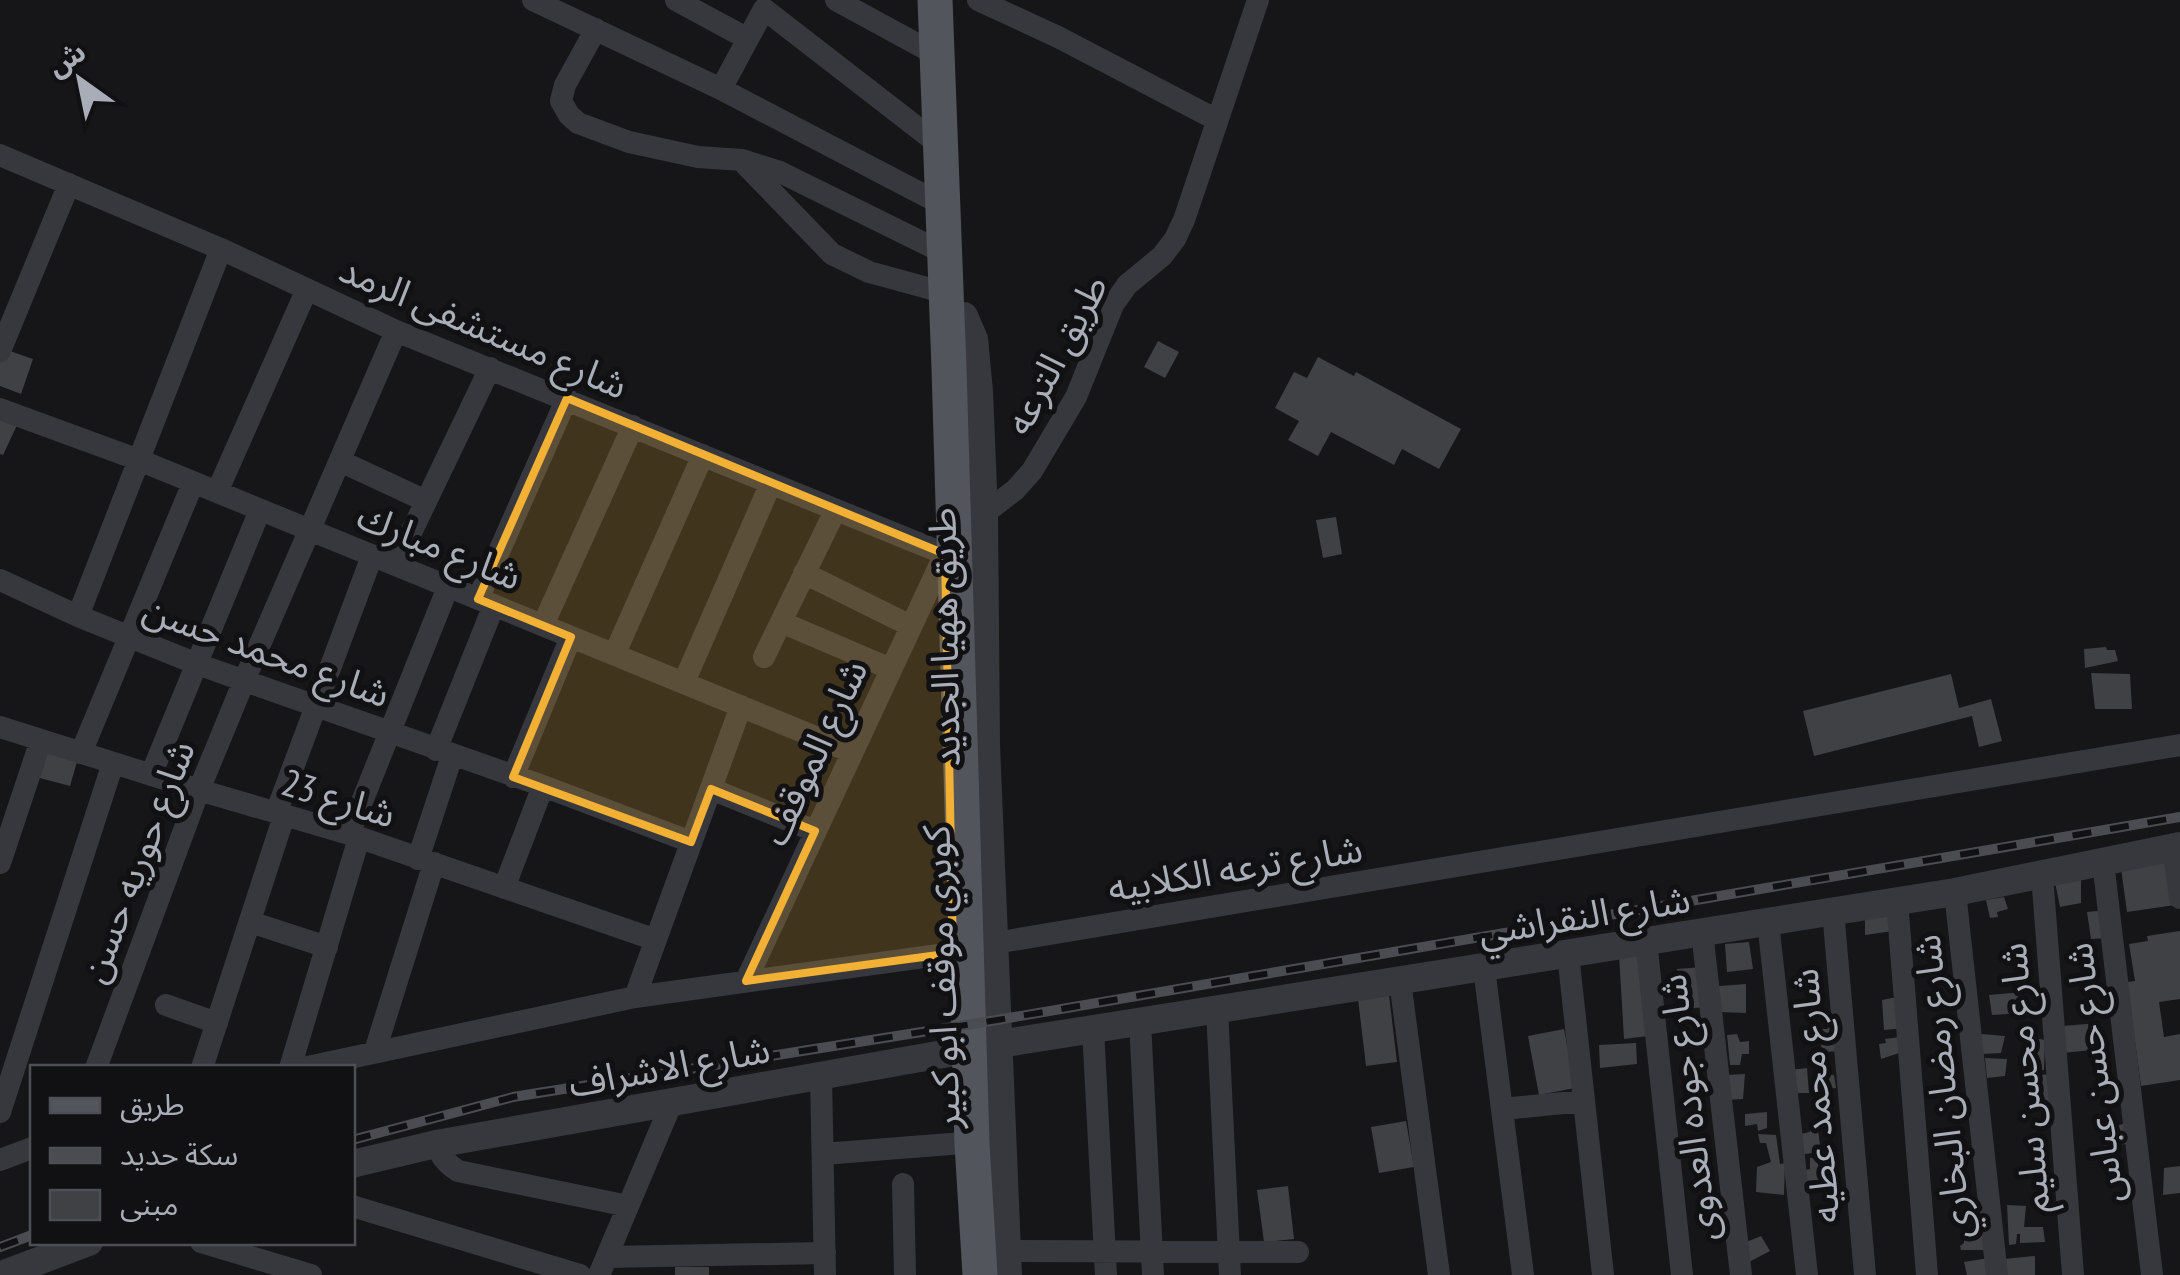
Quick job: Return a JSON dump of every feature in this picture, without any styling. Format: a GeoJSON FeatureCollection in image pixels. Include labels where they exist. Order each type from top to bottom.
{"type":"FeatureCollection","features":[{"type":"Feature","properties":{"kind":"main road","name":"طريق ههيا الجديد"},"geometry":{"type":"LineString","coordinates":[[935,0],[944,253],[952,309]]}},
{"type":"Feature","properties":{"kind":"main road","name":"طريق ههيا الجديد"},"geometry":{"type":"LineString","coordinates":[[952,0],[952,309]]}},
{"type":"Feature","properties":{"kind":"main road","name":"كوبري موقف ابو كبير"},"geometry":{"type":"LineString","coordinates":[[952,309],[988,1143],[1004,1267]]}},
{"type":"Feature","properties":{"kind":"main road","name":"كوبري موقف ابو كبير"},"geometry":{"type":"LineString","coordinates":[[957,368],[972,1144],[980,1275]]}},
{"type":"Feature","properties":{"kind":"street"},"geometry":{"type":"LineString","coordinates":[[534,0],[721,88],[943,205]]}},
{"type":"Feature","properties":{"kind":"street"},"geometry":{"type":"LineString","coordinates":[[676,0],[748,39]]}},
{"type":"Feature","properties":{"kind":"street"},"geometry":{"type":"LineString","coordinates":[[836,0],[936,55]]}},
{"type":"Feature","properties":{"kind":"street"},"geometry":{"type":"LineString","coordinates":[[978,0],[1218,120]]}},
{"type":"Feature","properties":{"kind":"street","name":"طريق الترعه"},"geometry":{"type":"LineString","coordinates":[[944,554],[1032,471],[1076,397],[1113,305],[1175,239],[1258,0]]}},
{"type":"Feature","properties":{"kind":"street"},"geometry":{"type":"LineString","coordinates":[[721,88],[764,9],[940,146]]}},
{"type":"Feature","properties":{"kind":"street"},"geometry":{"type":"LineString","coordinates":[[596,30],[564,85],[561,101],[578,122],[629,142],[698,157],[742,160],[780,172],[944,253]]}},
{"type":"Feature","properties":{"kind":"street","name":"شارع مستشفى الرمد"},"geometry":{"type":"LineString","coordinates":[[1,158],[221,249],[396,331],[944,554]]}},
{"type":"Feature","properties":{"kind":"street"},"geometry":{"type":"LineString","coordinates":[[742,160],[832,254],[952,309]]}},
{"type":"Feature","properties":{"kind":"street"},"geometry":{"type":"LineString","coordinates":[[0,351],[69,184]]}},
{"type":"Feature","properties":{"kind":"street"},"geometry":{"type":"LineString","coordinates":[[78,616],[221,249]]}},
{"type":"Feature","properties":{"kind":"street"},"geometry":{"type":"LineString","coordinates":[[217,492],[307,289]]}},
{"type":"Feature","properties":{"kind":"street","name":"طريق ههيا الجديد"},"geometry":{"type":"LineString","coordinates":[[952,309],[974,339],[978,366],[1004,1267]]}},
{"type":"Feature","properties":{"kind":"street","name":"طريق ههيا الجديد"},"geometry":{"type":"LineString","coordinates":[[952,309],[940,344],[937,387],[954,1026],[969,1275]]}},
{"type":"Feature","properties":{"kind":"street","name":"شارع حوريه حسن"},"geometry":{"type":"LineString","coordinates":[[97,1065],[199,790],[396,331]]}},
{"type":"Feature","properties":{"kind":"street"},"geometry":{"type":"LineString","coordinates":[[396,564],[490,368]]}},
{"type":"Feature","properties":{"kind":"street"},"geometry":{"type":"LineString","coordinates":[[375,1051],[426,861],[444,753],[486,602],[567,398]]}},
{"type":"Feature","properties":{"kind":"street","name":"شارع مبارك"},"geometry":{"type":"LineString","coordinates":[[0,409],[139,460],[852,752]]}},
{"type":"Feature","properties":{"kind":"street"},"geometry":{"type":"LineString","coordinates":[[543,625],[632,426]]}},
{"type":"Feature","properties":{"kind":"street"},"geometry":{"type":"LineString","coordinates":[[614,654],[703,456]]}},
{"type":"Feature","properties":{"kind":"street"},"geometry":{"type":"LineString","coordinates":[[340,462],[426,501]]}},
{"type":"Feature","properties":{"kind":"street"},"geometry":{"type":"LineString","coordinates":[[82,753],[193,483]]}},
{"type":"Feature","properties":{"kind":"street"},"geometry":{"type":"LineString","coordinates":[[684,682],[771,483]]}},
{"type":"Feature","properties":{"kind":"street"},"geometry":{"type":"LineString","coordinates":[[151,775],[260,510]]}},
{"type":"Feature","properties":{"kind":"street"},"geometry":{"type":"LineString","coordinates":[[764,656],[835,511]]}},
{"type":"Feature","properties":{"kind":"street","name":"شارع الموقف"},"geometry":{"type":"LineString","coordinates":[[746,980],[944,554]]}},
{"type":"Feature","properties":{"kind":"street"},"geometry":{"type":"LineString","coordinates":[[203,1065],[280,814],[372,556]]}},
{"type":"Feature","properties":{"kind":"street"},"geometry":{"type":"LineString","coordinates":[[804,573],[911,626]]}},
{"type":"Feature","properties":{"kind":"street","name":"شارع محمد حسن"},"geometry":{"type":"LineString","coordinates":[[0,580],[197,664],[692,842]]}},
{"type":"Feature","properties":{"kind":"street"},"geometry":{"type":"LineString","coordinates":[[291,1065],[327,947],[354,836],[448,587]]}},
{"type":"Feature","properties":{"kind":"street"},"geometry":{"type":"LineString","coordinates":[[780,622],[890,669]]}},
{"type":"Feature","properties":{"kind":"street"},"geometry":{"type":"LineString","coordinates":[[513,777],[572,637]]}},
{"type":"Feature","properties":{"kind":"street"},"geometry":{"type":"LineString","coordinates":[[635,997],[741,706]]}},
{"type":"Feature","properties":{"kind":"street","name":"شارع 23"},"geometry":{"type":"LineString","coordinates":[[0,727],[354,836],[656,940]]}},
{"type":"Feature","properties":{"kind":"street"},"geometry":{"type":"LineString","coordinates":[[0,863],[10,801],[41,740]]}},
{"type":"Feature","properties":{"kind":"street","name":"شارع ترعه الكلابيه"},"geometry":{"type":"LineString","coordinates":[[316,1065],[635,997],[953,954],[995,943],[2180,745]]}},
{"type":"Feature","properties":{"kind":"street"},"geometry":{"type":"LineString","coordinates":[[0,1112],[113,763]]}},
{"type":"Feature","properties":{"kind":"street"},"geometry":{"type":"LineString","coordinates":[[504,888],[542,786]]}},
{"type":"Feature","properties":{"kind":"street"},"geometry":{"type":"LineString","coordinates":[[710,789],[816,831]]}},
{"type":"Feature","properties":{"kind":"street"},"geometry":{"type":"LineString","coordinates":[[2177,847],[2180,898]]}},
{"type":"Feature","properties":{"kind":"street","name":"شارع النقراشي"},"geometry":{"type":"LineString","coordinates":[[999,1044],[1956,892],[2177,847]]}},
{"type":"Feature","properties":{"kind":"street","name":"شارع حسن عباس"},"geometry":{"type":"LineString","coordinates":[[2103,862],[2152,1275]]}},
{"type":"Feature","properties":{"kind":"street","name":"شارع محسن سليم"},"geometry":{"type":"LineString","coordinates":[[2042,875],[2073,1275]]}},
{"type":"Feature","properties":{"kind":"street","name":"شارع رمضان البخاري"},"geometry":{"type":"LineString","coordinates":[[1956,892],[1996,1275]]}},
{"type":"Feature","properties":{"kind":"street"},"geometry":{"type":"LineString","coordinates":[[1897,901],[1927,1275]]}},
{"type":"Feature","properties":{"kind":"street","name":"شارع محمد عطيه"},"geometry":{"type":"LineString","coordinates":[[1834,911],[1865,1275]]}},
{"type":"Feature","properties":{"kind":"street"},"geometry":{"type":"LineString","coordinates":[[250,922],[327,947]]}},
{"type":"Feature","properties":{"kind":"street"},"geometry":{"type":"LineString","coordinates":[[1768,922],[1807,1275]]}},
{"type":"Feature","properties":{"kind":"street","name":"شارع جوده العدوى"},"geometry":{"type":"LineString","coordinates":[[1702,932],[1741,1275]]}},
{"type":"Feature","properties":{"kind":"street"},"geometry":{"type":"LineString","coordinates":[[1646,941],[1682,1275]]}},
{"type":"Feature","properties":{"kind":"street"},"geometry":{"type":"LineString","coordinates":[[1568,954],[1602,1275]]}},
{"type":"Feature","properties":{"kind":"street"},"geometry":{"type":"LineString","coordinates":[[1484,968],[1523,1275]]}},
{"type":"Feature","properties":{"kind":"street"},"geometry":{"type":"LineString","coordinates":[[1400,982],[1439,1275]]}},
{"type":"Feature","properties":{"kind":"street"},"geometry":{"type":"LineString","coordinates":[[166,1004],[217,1023]]}},
{"type":"Feature","properties":{"kind":"street"},"geometry":{"type":"LineString","coordinates":[[1217,1010],[1229,1264]]}},
{"type":"Feature","properties":{"kind":"street"},"geometry":{"type":"LineString","coordinates":[[1140,1022],[1152,1263]]}},
{"type":"Feature","properties":{"kind":"street"},"geometry":{"type":"LineString","coordinates":[[1092,1029],[1105,1263]]}},
{"type":"Feature","properties":{"kind":"street","name":"شارع الاشراف"},"geometry":{"type":"LineString","coordinates":[[355,1163],[436,1144],[999,1044]]}},
{"type":"Feature","properties":{"kind":"street"},"geometry":{"type":"LineString","coordinates":[[672,1102],[603,1266],[825,1264],[821,1077]]}},
{"type":"Feature","properties":{"kind":"street"},"geometry":{"type":"LineString","coordinates":[[1502,1109],[1584,1101]]}},
{"type":"Feature","properties":{"kind":"street"},"geometry":{"type":"LineString","coordinates":[[823,1154],[963,1143]]}},
{"type":"Feature","properties":{"kind":"street"},"geometry":{"type":"LineString","coordinates":[[436,1144],[448,1164],[458,1171],[628,1206]]}},
{"type":"Feature","properties":{"kind":"street"},"geometry":{"type":"LineString","coordinates":[[0,1160],[30,1149]]}},
{"type":"Feature","properties":{"kind":"street"},"geometry":{"type":"LineString","coordinates":[[903,1184],[905,1275]]}},
{"type":"Feature","properties":{"kind":"street"},"geometry":{"type":"LineString","coordinates":[[355,1207],[580,1275]]}},
{"type":"Feature","properties":{"kind":"street"},"geometry":{"type":"LineString","coordinates":[[0,1275],[50,1265],[85,1245]]}},
{"type":"Feature","properties":{"kind":"street"},"geometry":{"type":"LineString","coordinates":[[210,1245],[311,1275]]}},
{"type":"Feature","properties":{"kind":"street"},"geometry":{"type":"LineString","coordinates":[[1004,1267],[1229,1264],[1298,1252]]}},
{"type":"Feature","properties":{"kind":"highlighted area"},"geometry":{"type":"Polygon","coordinates":[[[567,398],[945,554],[953,953],[746,981],[815,831],[711,789],[691,842],[513,777],[571,637],[478,599],[567,398]]]}},
{"type":"Feature","properties":{"kind":"building"},"geometry":{"type":"Polygon","coordinates":[[[1158,341],[1179,352],[1165,378],[1144,367],[1158,341]]]}},
{"type":"Feature","properties":{"kind":"building"},"geometry":{"type":"Polygon","coordinates":[[[4,349],[33,359],[21,394],[0,386],[4,349]]]}},
{"type":"Feature","properties":{"kind":"building"},"geometry":{"type":"Polygon","coordinates":[[[1318,357],[1354,376],[1356,372],[1461,429],[1439,469],[1402,449],[1394,465],[1331,432],[1318,456],[1288,440],[1299,421],[1275,408],[1294,372],[1307,378],[1318,357]]]}},
{"type":"Feature","properties":{"kind":"building"},"geometry":{"type":"Polygon","coordinates":[[[0,414],[18,423],[3,455],[0,454],[0,414]]]}},
{"type":"Feature","properties":{"kind":"building"},"geometry":{"type":"Polygon","coordinates":[[[1336,517],[1342,554],[1323,558],[1316,520],[1336,517]]]}},
{"type":"Feature","properties":{"kind":"building"},"geometry":{"type":"Polygon","coordinates":[[[2084,649],[2115,650],[2118,661],[2085,668],[2084,649]]]}},
{"type":"Feature","properties":{"kind":"building"},"geometry":{"type":"Polygon","coordinates":[[[2091,673],[2130,674],[2132,709],[2095,709],[2091,673]]]}},
{"type":"Feature","properties":{"kind":"building"},"geometry":{"type":"Polygon","coordinates":[[[1951,674],[1959,708],[1991,699],[2002,741],[1979,747],[1972,716],[1814,756],[1803,711],[1951,674]]]}},
{"type":"Feature","properties":{"kind":"building"},"geometry":{"type":"Polygon","coordinates":[[[44,745],[79,755],[70,786],[36,777],[44,745]]]}},
{"type":"Feature","properties":{"kind":"building"},"geometry":{"type":"Polygon","coordinates":[[[2169,860],[2175,905],[2127,912],[2120,861],[2169,860]]]}},
{"type":"Feature","properties":{"kind":"building"},"geometry":{"type":"Polygon","coordinates":[[[2081,876],[2081,903],[2060,907],[2055,882],[2081,876]]]}},
{"type":"Feature","properties":{"kind":"building"},"geometry":{"type":"Polygon","coordinates":[[[2004,897],[2008,909],[1990,918],[1986,900],[2004,897]]]}},
{"type":"Feature","properties":{"kind":"building"},"geometry":{"type":"Polygon","coordinates":[[[1892,907],[1893,931],[1865,935],[1865,908],[1892,907]]]}},
{"type":"Feature","properties":{"kind":"building"},"geometry":{"type":"Polygon","coordinates":[[[2107,910],[2110,938],[2091,939],[2087,912],[2107,910]]]}},
{"type":"Feature","properties":{"kind":"building"},"geometry":{"type":"Polygon","coordinates":[[[2180,931],[2180,999],[2159,1002],[2164,1037],[2180,1034],[2180,1080],[2141,1086],[2127,982],[2135,981],[2129,944],[2148,941],[2147,936],[2180,931]]]}},
{"type":"Feature","properties":{"kind":"building"},"geometry":{"type":"Polygon","coordinates":[[[1749,942],[1753,969],[1727,972],[1725,944],[1749,942]]]}},
{"type":"Feature","properties":{"kind":"building"},"geometry":{"type":"Polygon","coordinates":[[[1640,948],[1648,1036],[1624,1039],[1619,955],[1640,948]]]}},
{"type":"Feature","properties":{"kind":"building"},"geometry":{"type":"Polygon","coordinates":[[[1702,967],[1707,1007],[1680,1009],[1677,969],[1702,967]]]}},
{"type":"Feature","properties":{"kind":"building"},"geometry":{"type":"Polygon","coordinates":[[[1746,984],[1746,1013],[1719,1012],[1719,986],[1746,984]]]}},
{"type":"Feature","properties":{"kind":"building"},"geometry":{"type":"Polygon","coordinates":[[[1388,987],[1397,1062],[1366,1066],[1357,990],[1388,987]]]}},
{"type":"Feature","properties":{"kind":"building"},"geometry":{"type":"Polygon","coordinates":[[[2022,992],[2022,1013],[1992,1015],[1989,995],[2022,992]]]}},
{"type":"Feature","properties":{"kind":"building"},"geometry":{"type":"Polygon","coordinates":[[[1902,996],[1905,1028],[1884,1030],[1882,1000],[1902,996]]]}},
{"type":"Feature","properties":{"kind":"building"},"geometry":{"type":"Polygon","coordinates":[[[1840,1018],[1843,1051],[1822,1052],[1819,1029],[1828,1029],[1823,1021],[1840,1018]]]}},
{"type":"Feature","properties":{"kind":"building"},"geometry":{"type":"Polygon","coordinates":[[[2099,1023],[2101,1049],[2063,1053],[2062,1026],[2099,1023]]]}},
{"type":"Feature","properties":{"kind":"building"},"geometry":{"type":"Polygon","coordinates":[[[1564,1029],[1575,1088],[1539,1095],[1528,1036],[1564,1029]]]}},
{"type":"Feature","properties":{"kind":"building"},"geometry":{"type":"Polygon","coordinates":[[[1737,1034],[1740,1042],[1749,1041],[1749,1054],[1742,1054],[1740,1065],[1730,1065],[1727,1035],[1737,1034]]]}},
{"type":"Feature","properties":{"kind":"building"},"geometry":{"type":"Polygon","coordinates":[[[1981,1034],[2005,1036],[2001,1053],[1983,1054],[1981,1034]]]}},
{"type":"Feature","properties":{"kind":"building"},"geometry":{"type":"Polygon","coordinates":[[[1907,1036],[1908,1050],[1881,1059],[1879,1044],[1886,1043],[1885,1039],[1907,1036]]]}},
{"type":"Feature","properties":{"kind":"building"},"geometry":{"type":"Polygon","coordinates":[[[2034,1038],[2045,1040],[2044,1070],[2036,1070],[2034,1038]]]}},
{"type":"Feature","properties":{"kind":"building"},"geometry":{"type":"Polygon","coordinates":[[[1636,1043],[1637,1064],[1600,1068],[1599,1045],[1636,1043]]]}},
{"type":"Feature","properties":{"kind":"building"},"geometry":{"type":"Polygon","coordinates":[[[1985,1058],[2007,1059],[2005,1076],[1987,1078],[1985,1058]]]}},
{"type":"Feature","properties":{"kind":"building"},"geometry":{"type":"Polygon","coordinates":[[[1807,1068],[1809,1093],[1791,1093],[1789,1070],[1807,1068]]]}},
{"type":"Feature","properties":{"kind":"building"},"geometry":{"type":"Polygon","coordinates":[[[1745,1074],[1743,1099],[1725,1100],[1726,1075],[1745,1074]]]}},
{"type":"Feature","properties":{"kind":"building"},"geometry":{"type":"Polygon","coordinates":[[[2056,1074],[2058,1106],[2040,1106],[2037,1075],[2056,1074]]]}},
{"type":"Feature","properties":{"kind":"building"},"geometry":{"type":"Polygon","coordinates":[[[1834,1075],[1836,1088],[1816,1090],[1815,1076],[1834,1075]]]}},
{"type":"Feature","properties":{"kind":"building"},"geometry":{"type":"Polygon","coordinates":[[[1767,1112],[1767,1128],[1758,1131],[1757,1124],[1745,1126],[1745,1114],[1767,1112]]]}},
{"type":"Feature","properties":{"kind":"building"},"geometry":{"type":"Polygon","coordinates":[[[1406,1121],[1414,1167],[1379,1173],[1371,1127],[1406,1121]]]}},
{"type":"Feature","properties":{"kind":"building"},"geometry":{"type":"Polygon","coordinates":[[[1810,1123],[1817,1123],[1821,1152],[1796,1155],[1795,1135],[1810,1132],[1810,1123]]]}},
{"type":"Feature","properties":{"kind":"building"},"geometry":{"type":"Polygon","coordinates":[[[2130,1123],[2132,1143],[2119,1145],[2115,1152],[2105,1148],[2101,1128],[2130,1123]]]}},
{"type":"Feature","properties":{"kind":"building"},"geometry":{"type":"Polygon","coordinates":[[[1758,1134],[1776,1135],[1780,1164],[1785,1163],[1784,1195],[1756,1192],[1757,1167],[1771,1162],[1766,1143],[1760,1143],[1758,1134]]]}},
{"type":"Feature","properties":{"kind":"building"},"geometry":{"type":"Polygon","coordinates":[[[1810,1158],[1818,1158],[1819,1185],[1801,1187],[1801,1171],[1810,1169],[1810,1158]]]}},
{"type":"Feature","properties":{"kind":"building"},"geometry":{"type":"Polygon","coordinates":[[[2180,1166],[2180,1193],[2163,1195],[2164,1168],[2180,1166]]]}},
{"type":"Feature","properties":{"kind":"building"},"geometry":{"type":"Polygon","coordinates":[[[1288,1186],[1294,1239],[1264,1242],[1257,1190],[1288,1186]]]}},
{"type":"Feature","properties":{"kind":"building"},"geometry":{"type":"Polygon","coordinates":[[[2007,1205],[2026,1206],[2024,1227],[2043,1227],[2045,1242],[2020,1243],[2017,1234],[2016,1244],[2009,1245],[2007,1205]]]}},
{"type":"Feature","properties":{"kind":"building"},"geometry":{"type":"Polygon","coordinates":[[[1984,1231],[1984,1250],[1961,1250],[1964,1234],[1984,1231]]]}},
{"type":"Feature","properties":{"kind":"building"},"geometry":{"type":"Polygon","coordinates":[[[1761,1236],[1770,1251],[1747,1263],[1744,1243],[1761,1236]]]}},
{"type":"Feature","properties":{"kind":"building"},"geometry":{"type":"Polygon","coordinates":[[[2035,1256],[2035,1275],[2003,1275],[2004,1259],[2035,1256]]]}},
{"type":"Feature","properties":{"kind":"building"},"geometry":{"type":"Polygon","coordinates":[[[1989,1258],[1991,1275],[1967,1275],[1964,1262],[1989,1258]]]}},
{"type":"Feature","properties":{"kind":"building"},"geometry":{"type":"Polygon","coordinates":[[[675,1267],[709,1267],[709,1275],[675,1275],[675,1267]]]}},
{"type":"Feature","properties":{"kind":"railway"},"geometry":{"type":"LineString","coordinates":[[355,1139],[513,1097],[997,1020],[2180,817]]}},
{"type":"Feature","properties":{"kind":"railway"},"geometry":{"type":"LineString","coordinates":[[0,1247],[30,1236]]}}]}
